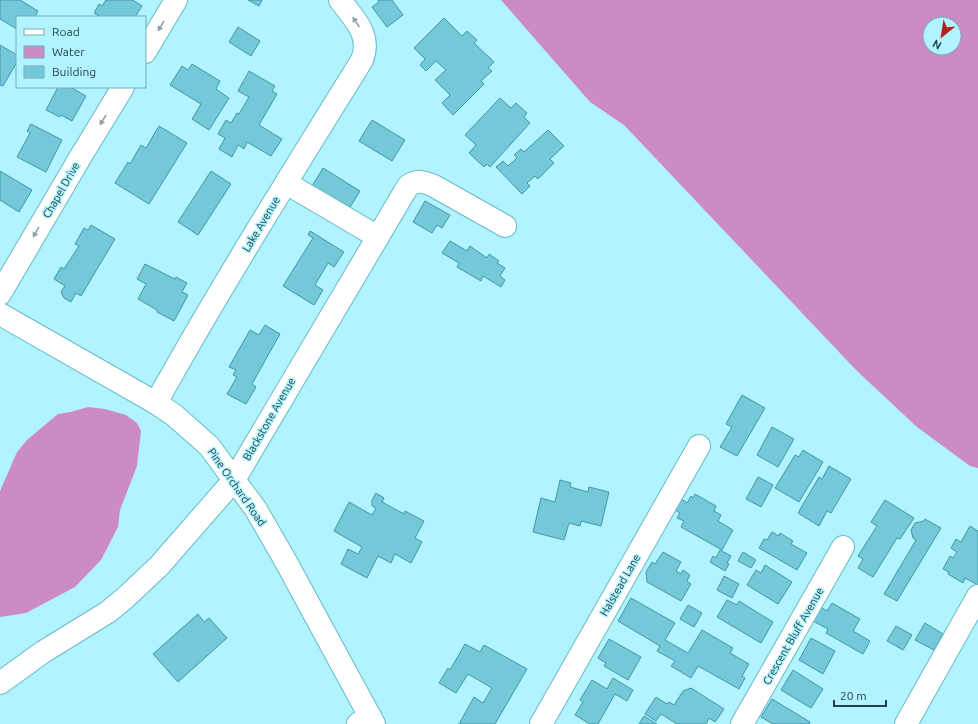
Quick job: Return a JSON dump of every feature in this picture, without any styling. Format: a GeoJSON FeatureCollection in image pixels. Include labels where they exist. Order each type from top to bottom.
{"type":"FeatureCollection","features":[{"type":"Feature","properties":{"kind":"street"},"geometry":{"type":"LineString","coordinates":[[146,50],[176,0]]}},
{"type":"Feature","properties":{"kind":"street","name":"Lake Avenue"},"geometry":{"type":"LineString","coordinates":[[156,403],[185,351],[362,60],[366,46],[362,31],[340,0]]}},
{"type":"Feature","properties":{"kind":"street","name":"Chapel Drive"},"geometry":{"type":"LineString","coordinates":[[0,294],[122,88]]}},
{"type":"Feature","properties":{"kind":"street","name":"Blackstone Avenue"},"geometry":{"type":"LineString","coordinates":[[0,683],[43,652],[108,612],[125,598],[163,562],[234,480],[311,347],[408,186],[414,182],[423,181],[505,226]]}},
{"type":"Feature","properties":{"kind":"street"},"geometry":{"type":"LineString","coordinates":[[286,183],[378,237]]}},
{"type":"Feature","properties":{"kind":"street","name":"Pine Orchard Road"},"geometry":{"type":"LineString","coordinates":[[0,314],[156,403],[174,415],[209,446],[259,515],[367,721]]}},
{"type":"Feature","properties":{"kind":"street","name":"Halstead Lane"},"geometry":{"type":"LineString","coordinates":[[541,724],[700,446]]}},
{"type":"Feature","properties":{"kind":"street","name":"Crescent Bluff Avenue"},"geometry":{"type":"LineString","coordinates":[[742,724],[843,547]]}},
{"type":"Feature","properties":{"kind":"street"},"geometry":{"type":"LineString","coordinates":[[906,724],[978,596]]}},
{"type":"Feature","properties":{"kind":"water"},"geometry":{"type":"Polygon","coordinates":[[[501,0],[978,0],[978,468],[970,466],[917,427],[857,371],[624,125],[590,102],[501,0]]]}},
{"type":"Feature","properties":{"kind":"water"},"geometry":{"type":"Polygon","coordinates":[[[88,407],[105,409],[126,415],[137,423],[141,431],[137,466],[120,510],[118,527],[101,560],[75,587],[26,613],[0,617],[0,491],[17,452],[27,440],[58,414],[88,407]]]}},
{"type":"Feature","properties":{"kind":"building"},"geometry":{"type":"Polygon","coordinates":[[[0,0],[20,0],[38,11],[36,16],[16,16],[16,28],[0,19],[0,0]]]}},
{"type":"Feature","properties":{"kind":"building"},"geometry":{"type":"Polygon","coordinates":[[[106,0],[133,0],[142,6],[136,16],[99,16],[94,13],[99,4],[102,6],[106,0]]]}},
{"type":"Feature","properties":{"kind":"building"},"geometry":{"type":"Polygon","coordinates":[[[248,0],[262,0],[259,6],[248,0]]]}},
{"type":"Feature","properties":{"kind":"building"},"geometry":{"type":"Polygon","coordinates":[[[378,0],[392,0],[403,15],[387,27],[372,7],[379,2],[378,0]]]}},
{"type":"Feature","properties":{"kind":"building"},"geometry":{"type":"Polygon","coordinates":[[[444,18],[462,36],[467,31],[477,40],[474,43],[494,62],[488,68],[492,71],[481,81],[484,84],[453,115],[442,103],[450,95],[435,80],[446,70],[436,61],[426,71],[420,65],[425,59],[414,48],[444,18]]]}},
{"type":"Feature","properties":{"kind":"building"},"geometry":{"type":"Polygon","coordinates":[[[238,27],[260,41],[251,56],[229,42],[238,27]]]}},
{"type":"Feature","properties":{"kind":"building"},"geometry":{"type":"Polygon","coordinates":[[[0,45],[16,54],[16,64],[3,86],[0,85],[0,45]]]}},
{"type":"Feature","properties":{"kind":"building"},"geometry":{"type":"Polygon","coordinates":[[[192,64],[220,81],[216,89],[229,98],[209,130],[192,119],[201,104],[170,85],[182,66],[188,70],[192,64]]]}},
{"type":"Feature","properties":{"kind":"building"},"geometry":{"type":"Polygon","coordinates":[[[249,71],[275,86],[272,91],[277,94],[259,125],[282,139],[271,156],[247,142],[244,149],[238,145],[232,157],[219,149],[225,138],[218,134],[226,120],[231,123],[237,113],[239,114],[249,97],[238,91],[249,71]]]}},
{"type":"Feature","properties":{"kind":"building"},"geometry":{"type":"Polygon","coordinates":[[[57,88],[72,88],[86,96],[72,121],[61,115],[60,117],[46,110],[57,88]]]}},
{"type":"Feature","properties":{"kind":"building"},"geometry":{"type":"Polygon","coordinates":[[[500,98],[511,108],[516,103],[527,113],[524,117],[530,123],[490,167],[487,164],[484,167],[469,153],[476,145],[465,135],[500,98]]]}},
{"type":"Feature","properties":{"kind":"building"},"geometry":{"type":"Polygon","coordinates":[[[372,120],[405,140],[392,161],[359,141],[372,120]]]}},
{"type":"Feature","properties":{"kind":"building"},"geometry":{"type":"Polygon","coordinates":[[[31,124],[62,140],[46,172],[17,157],[30,133],[27,131],[31,124]]]}},
{"type":"Feature","properties":{"kind":"building"},"geometry":{"type":"Polygon","coordinates":[[[159,126],[187,143],[149,204],[115,183],[128,162],[130,164],[141,145],[146,148],[159,126]]]}},
{"type":"Feature","properties":{"kind":"building"},"geometry":{"type":"Polygon","coordinates":[[[548,130],[564,146],[550,159],[554,163],[538,179],[535,176],[527,183],[530,186],[522,194],[496,167],[503,161],[508,166],[517,158],[514,155],[521,149],[524,152],[548,130]]]}},
{"type":"Feature","properties":{"kind":"building"},"geometry":{"type":"Polygon","coordinates":[[[323,168],[360,191],[349,209],[312,186],[323,168]]]}},
{"type":"Feature","properties":{"kind":"building"},"geometry":{"type":"Polygon","coordinates":[[[0,171],[32,190],[19,212],[0,200],[0,171]]]}},
{"type":"Feature","properties":{"kind":"building"},"geometry":{"type":"Polygon","coordinates":[[[211,171],[231,184],[198,235],[178,222],[211,171]]]}},
{"type":"Feature","properties":{"kind":"building"},"geometry":{"type":"Polygon","coordinates":[[[425,201],[450,215],[442,228],[437,225],[432,233],[413,222],[425,201]]]}},
{"type":"Feature","properties":{"kind":"building"},"geometry":{"type":"Polygon","coordinates":[[[91,225],[115,239],[81,296],[76,293],[71,302],[64,298],[61,292],[65,286],[54,279],[61,267],[64,269],[79,246],[75,244],[84,228],[88,230],[91,225]]]}},
{"type":"Feature","properties":{"kind":"building"},"geometry":{"type":"Polygon","coordinates":[[[310,231],[344,252],[334,267],[328,263],[315,285],[323,290],[314,305],[283,286],[313,238],[308,235],[310,231]]]}},
{"type":"Feature","properties":{"kind":"building"},"geometry":{"type":"Polygon","coordinates":[[[450,241],[467,251],[470,246],[487,258],[489,254],[499,261],[497,263],[505,268],[500,276],[505,280],[501,287],[483,276],[481,281],[457,267],[459,263],[442,253],[450,241]]]}},
{"type":"Feature","properties":{"kind":"building"},"geometry":{"type":"Polygon","coordinates":[[[145,264],[175,279],[176,277],[187,283],[182,292],[188,295],[174,321],[138,299],[146,284],[137,279],[145,264]]]}},
{"type":"Feature","properties":{"kind":"building"},"geometry":{"type":"Polygon","coordinates":[[[265,325],[280,334],[252,384],[256,387],[246,404],[227,394],[237,377],[233,375],[236,370],[229,367],[250,330],[259,335],[265,325]]]}},
{"type":"Feature","properties":{"kind":"building"},"geometry":{"type":"Polygon","coordinates":[[[742,395],[765,408],[737,456],[720,447],[732,427],[726,424],[742,395]]]}},
{"type":"Feature","properties":{"kind":"building"},"geometry":{"type":"Polygon","coordinates":[[[772,427],[794,439],[778,467],[757,455],[772,427]]]}},
{"type":"Feature","properties":{"kind":"building"},"geometry":{"type":"Polygon","coordinates":[[[803,450],[823,462],[799,502],[775,488],[795,455],[799,457],[803,450]]]}},
{"type":"Feature","properties":{"kind":"building"},"geometry":{"type":"Polygon","coordinates":[[[829,466],[851,479],[831,513],[827,511],[819,526],[798,513],[819,477],[822,479],[829,466]]]}},
{"type":"Feature","properties":{"kind":"building"},"geometry":{"type":"Polygon","coordinates":[[[758,477],[773,485],[761,507],[746,499],[758,477]]]}},
{"type":"Feature","properties":{"kind":"building"},"geometry":{"type":"Polygon","coordinates":[[[560,480],[571,483],[570,487],[588,492],[589,487],[609,492],[601,526],[581,521],[580,526],[569,523],[564,540],[533,532],[541,498],[555,502],[560,480]]]}},
{"type":"Feature","properties":{"kind":"building"},"geometry":{"type":"Polygon","coordinates":[[[376,493],[384,498],[382,502],[404,514],[405,511],[424,521],[415,538],[422,542],[411,563],[395,554],[391,563],[378,556],[367,578],[341,564],[348,549],[358,554],[362,547],[334,531],[349,502],[372,515],[376,508],[372,506],[372,500],[376,493]]]}},
{"type":"Feature","properties":{"kind":"building"},"geometry":{"type":"Polygon","coordinates":[[[695,494],[716,506],[714,511],[721,515],[718,521],[733,530],[722,550],[681,527],[684,521],[677,518],[680,513],[674,509],[680,498],[687,503],[691,496],[693,498],[695,494]]]}},
{"type":"Feature","properties":{"kind":"building"},"geometry":{"type":"Polygon","coordinates":[[[885,500],[914,518],[900,539],[897,538],[873,577],[858,568],[863,559],[858,556],[877,526],[871,522],[885,500]]]}},
{"type":"Feature","properties":{"kind":"building"},"geometry":{"type":"Polygon","coordinates":[[[925,519],[941,528],[897,601],[884,594],[916,540],[913,538],[911,530],[915,523],[924,521],[925,519]]]}},
{"type":"Feature","properties":{"kind":"building"},"geometry":{"type":"Polygon","coordinates":[[[970,526],[978,531],[978,585],[965,578],[963,583],[948,574],[949,572],[943,569],[950,556],[953,558],[957,552],[951,548],[956,539],[961,542],[970,526]]]}},
{"type":"Feature","properties":{"kind":"building"},"geometry":{"type":"Polygon","coordinates":[[[772,532],[779,536],[780,533],[793,541],[791,544],[807,553],[797,570],[759,548],[764,539],[767,540],[772,532]]]}},
{"type":"Feature","properties":{"kind":"building"},"geometry":{"type":"Polygon","coordinates":[[[720,550],[731,556],[725,571],[710,562],[713,556],[716,558],[720,550]]]}},
{"type":"Feature","properties":{"kind":"building"},"geometry":{"type":"Polygon","coordinates":[[[663,552],[681,562],[676,571],[681,574],[683,570],[690,575],[687,581],[691,584],[681,601],[647,582],[646,572],[652,562],[655,564],[663,552]]]}},
{"type":"Feature","properties":{"kind":"building"},"geometry":{"type":"Polygon","coordinates":[[[743,552],[756,560],[751,568],[738,561],[743,552]]]}},
{"type":"Feature","properties":{"kind":"building"},"geometry":{"type":"Polygon","coordinates":[[[765,565],[792,582],[778,604],[747,585],[756,570],[761,573],[765,565]]]}},
{"type":"Feature","properties":{"kind":"building"},"geometry":{"type":"Polygon","coordinates":[[[724,576],[739,584],[732,598],[717,590],[724,576]]]}},
{"type":"Feature","properties":{"kind":"building"},"geometry":{"type":"Polygon","coordinates":[[[631,598],[675,623],[665,640],[688,653],[702,630],[733,648],[730,653],[749,664],[742,676],[745,678],[739,689],[698,666],[691,678],[671,666],[675,661],[657,651],[660,646],[618,621],[631,598]]]}},
{"type":"Feature","properties":{"kind":"building"},"geometry":{"type":"Polygon","coordinates":[[[727,600],[737,605],[739,601],[773,622],[761,643],[717,617],[727,600]]]}},
{"type":"Feature","properties":{"kind":"building"},"geometry":{"type":"Polygon","coordinates":[[[832,603],[860,619],[853,631],[870,641],[863,654],[826,633],[828,629],[811,620],[819,606],[827,611],[832,603]]]}},
{"type":"Feature","properties":{"kind":"building"},"geometry":{"type":"Polygon","coordinates":[[[688,605],[702,613],[694,627],[680,619],[688,605]]]}},
{"type":"Feature","properties":{"kind":"building"},"geometry":{"type":"Polygon","coordinates":[[[198,614],[204,622],[209,618],[227,638],[178,682],[153,654],[198,614]]]}},
{"type":"Feature","properties":{"kind":"building"},"geometry":{"type":"Polygon","coordinates":[[[925,623],[943,634],[934,650],[915,640],[925,623]]]}},
{"type":"Feature","properties":{"kind":"building"},"geometry":{"type":"Polygon","coordinates":[[[896,626],[912,635],[903,650],[887,641],[896,626]]]}},
{"type":"Feature","properties":{"kind":"building"},"geometry":{"type":"Polygon","coordinates":[[[811,638],[835,651],[823,674],[799,660],[811,638]]]}},
{"type":"Feature","properties":{"kind":"building"},"geometry":{"type":"Polygon","coordinates":[[[609,639],[641,657],[628,680],[604,666],[606,663],[598,658],[609,639]]]}},
{"type":"Feature","properties":{"kind":"building"},"geometry":{"type":"Polygon","coordinates":[[[465,644],[480,652],[484,645],[527,669],[495,724],[459,724],[474,697],[483,703],[492,688],[468,674],[456,693],[439,683],[448,668],[450,670],[465,644]]]}},
{"type":"Feature","properties":{"kind":"building"},"geometry":{"type":"Polygon","coordinates":[[[793,670],[823,689],[811,708],[781,690],[793,670]]]}},
{"type":"Feature","properties":{"kind":"building"},"geometry":{"type":"Polygon","coordinates":[[[613,678],[633,690],[627,701],[615,694],[598,724],[590,724],[575,715],[583,702],[580,700],[592,680],[607,689],[613,678]]]}},
{"type":"Feature","properties":{"kind":"building"},"geometry":{"type":"Polygon","coordinates":[[[691,688],[724,709],[715,722],[709,718],[706,724],[677,724],[661,714],[656,721],[645,714],[656,697],[667,704],[669,702],[674,705],[683,691],[691,688]]]}},
{"type":"Feature","properties":{"kind":"building"},"geometry":{"type":"Polygon","coordinates":[[[772,699],[810,722],[809,724],[773,724],[761,717],[772,699]]]}},
{"type":"Feature","properties":{"kind":"building"},"geometry":{"type":"Polygon","coordinates":[[[644,716],[657,724],[639,724],[644,716]]]}}]}
